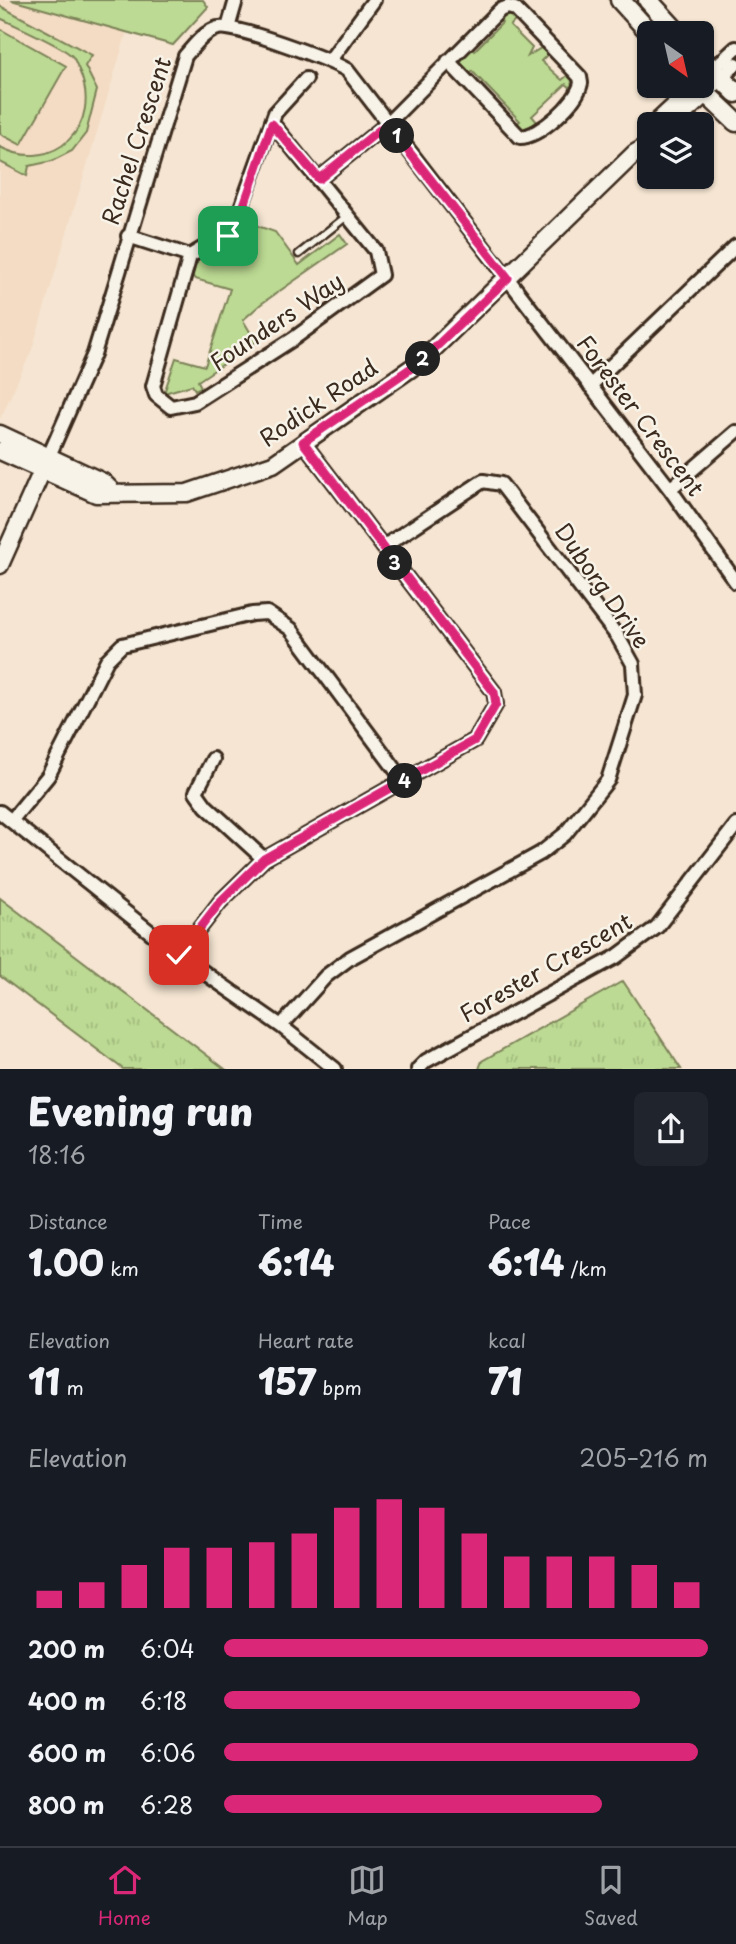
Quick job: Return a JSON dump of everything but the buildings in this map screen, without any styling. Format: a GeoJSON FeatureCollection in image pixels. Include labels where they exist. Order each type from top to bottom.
{"type":"FeatureCollection","features":[{"type":"Feature","properties":{"kind":"main road"},"geometry":{"type":"LineString","coordinates":[[620,0],[639,21]]}},
{"type":"Feature","properties":{"kind":"main road"},"geometry":{"type":"LineString","coordinates":[[648,0],[667,21]]}},
{"type":"Feature","properties":{"kind":"main road"},"geometry":{"type":"LineString","coordinates":[[714,83],[736,93]]}},
{"type":"Feature","properties":{"kind":"main road"},"geometry":{"type":"LineString","coordinates":[[714,91],[736,122]]}},
{"type":"Feature","properties":{"kind":"main road"},"geometry":{"type":"LineString","coordinates":[[668,112],[684,98]]}},
{"type":"Feature","properties":{"kind":"main road","name":"Rodick Road"},"geometry":{"type":"LineString","coordinates":[[0,434],[45,465],[96,494],[187,493],[273,464],[420,362],[637,154]]}},
{"type":"Feature","properties":{"kind":"main road","name":"Rodick Road"},"geometry":{"type":"LineString","coordinates":[[0,451],[45,465]]}},
{"type":"Feature","properties":{"kind":"main road"},"geometry":{"type":"LineString","coordinates":[[0,565],[45,465]]}},
{"type":"Feature","properties":{"kind":"street"},"geometry":{"type":"LineString","coordinates":[[236,0],[228,28],[330,60],[347,70],[508,278]]}},
{"type":"Feature","properties":{"kind":"street"},"geometry":{"type":"LineString","coordinates":[[330,60],[370,1]]}},
{"type":"Feature","properties":{"kind":"street"},"geometry":{"type":"LineString","coordinates":[[319,179],[387,124],[448,61],[500,10],[508,6],[515,9],[574,70],[581,83],[576,97],[541,131],[531,137],[520,137],[448,61]]}},
{"type":"Feature","properties":{"kind":"street","name":"Rachel Crescent"},"geometry":{"type":"LineString","coordinates":[[45,465],[94,354],[185,56],[206,33],[220,27],[228,28]]}},
{"type":"Feature","properties":{"kind":"street"},"geometry":{"type":"LineString","coordinates":[[714,70],[736,48]]}},
{"type":"Feature","properties":{"kind":"street"},"geometry":{"type":"LineString","coordinates":[[714,75],[736,64]]}},
{"type":"Feature","properties":{"kind":"street"},"geometry":{"type":"LineString","coordinates":[[128,236],[190,256],[233,230],[275,113],[306,79]]}},
{"type":"Feature","properties":{"kind":"street","name":"Founders Way"},"geometry":{"type":"LineString","coordinates":[[190,256],[153,386],[156,395],[171,407],[195,402],[374,283],[381,275],[376,251],[272,124]]}},
{"type":"Feature","properties":{"kind":"street"},"geometry":{"type":"LineString","coordinates":[[590,386],[736,246]]}},
{"type":"Feature","properties":{"kind":"street","name":"Forester Crescent"},"geometry":{"type":"LineString","coordinates":[[508,278],[670,489],[736,582]]}},
{"type":"Feature","properties":{"kind":"street"},"geometry":{"type":"LineString","coordinates":[[670,489],[736,432]]}},
{"type":"Feature","properties":{"kind":"street"},"geometry":{"type":"LineString","coordinates":[[179,955],[220,902],[264,859],[475,740],[496,704],[494,692],[303,442]]}},
{"type":"Feature","properties":{"kind":"street","name":"Duborg Drive"},"geometry":{"type":"LineString","coordinates":[[281,1026],[326,976],[350,958],[541,853],[565,834],[608,780],[635,695],[633,664],[618,637],[501,484],[483,481],[383,547]]}},
{"type":"Feature","properties":{"kind":"street"},"geometry":{"type":"LineString","coordinates":[[11,821],[48,776],[107,660],[121,645],[252,614],[267,613],[291,629],[404,782]]}},
{"type":"Feature","properties":{"kind":"street"},"geometry":{"type":"LineString","coordinates":[[213,759],[196,792],[205,806],[264,859]]}},
{"type":"Feature","properties":{"kind":"street"},"geometry":{"type":"LineString","coordinates":[[0,812],[179,955],[281,1026],[335,1069]]}},
{"type":"Feature","properties":{"kind":"street","name":"Forester Crescent"},"geometry":{"type":"LineString","coordinates":[[418,1069],[426,1061],[616,957],[657,927],[736,825]]}},
{"type":"Feature","properties":{"kind":"lane"},"geometry":{"type":"LineString","coordinates":[[299,254],[347,216]]}},
{"type":"Feature","properties":{"kind":"shaded area"},"geometry":{"type":"Polygon","coordinates":[[[0,0],[11,0],[127,31],[32,349],[0,419],[0,0]]]}},
{"type":"Feature","properties":{"kind":"green space"},"geometry":{"type":"Polygon","coordinates":[[[11,0],[203,0],[208,7],[173,45],[11,0]]]}},
{"type":"Feature","properties":{"kind":"green space"},"geometry":{"type":"Polygon","coordinates":[[[0,6],[92,55],[85,66],[97,90],[86,133],[72,151],[52,161],[29,166],[27,176],[0,162],[0,147],[20,154],[39,155],[69,140],[79,126],[85,109],[85,90],[72,56],[49,41],[0,18],[0,6]]]}},
{"type":"Feature","properties":{"kind":"green space"},"geometry":{"type":"Polygon","coordinates":[[[510,14],[516,20],[510,26],[532,48],[528,56],[541,48],[548,54],[541,61],[562,80],[568,75],[572,80],[571,88],[566,84],[532,116],[538,123],[524,131],[514,126],[520,121],[472,71],[466,77],[453,61],[469,44],[475,50],[502,23],[496,17],[510,14]]]}},
{"type":"Feature","properties":{"kind":"green space"},"geometry":{"type":"Polygon","coordinates":[[[0,29],[66,66],[21,145],[0,134],[0,29]]]}},
{"type":"Feature","properties":{"kind":"green space"},"geometry":{"type":"Polygon","coordinates":[[[252,224],[275,232],[299,265],[340,234],[347,244],[261,304],[243,320],[256,342],[198,381],[201,387],[195,390],[192,385],[164,393],[176,358],[205,366],[230,289],[195,279],[191,274],[198,261],[236,238],[243,244],[252,224]]]}},
{"type":"Feature","properties":{"kind":"green space"},"geometry":{"type":"Polygon","coordinates":[[[0,898],[225,1069],[123,1069],[0,976],[0,898]]]}},
{"type":"Feature","properties":{"kind":"green space"},"geometry":{"type":"Polygon","coordinates":[[[623,981],[681,1069],[479,1069],[482,1061],[623,981]]]}},
{"type":"Feature","properties":{"kind":"route"},"geometry":{"type":"LineString","coordinates":[[179,955],[220,902],[264,859],[302,835],[404,782],[475,740],[496,704],[494,692],[303,442],[420,362],[508,278],[387,124],[319,179],[272,124],[250,180],[242,211],[228,236]]}}]}
